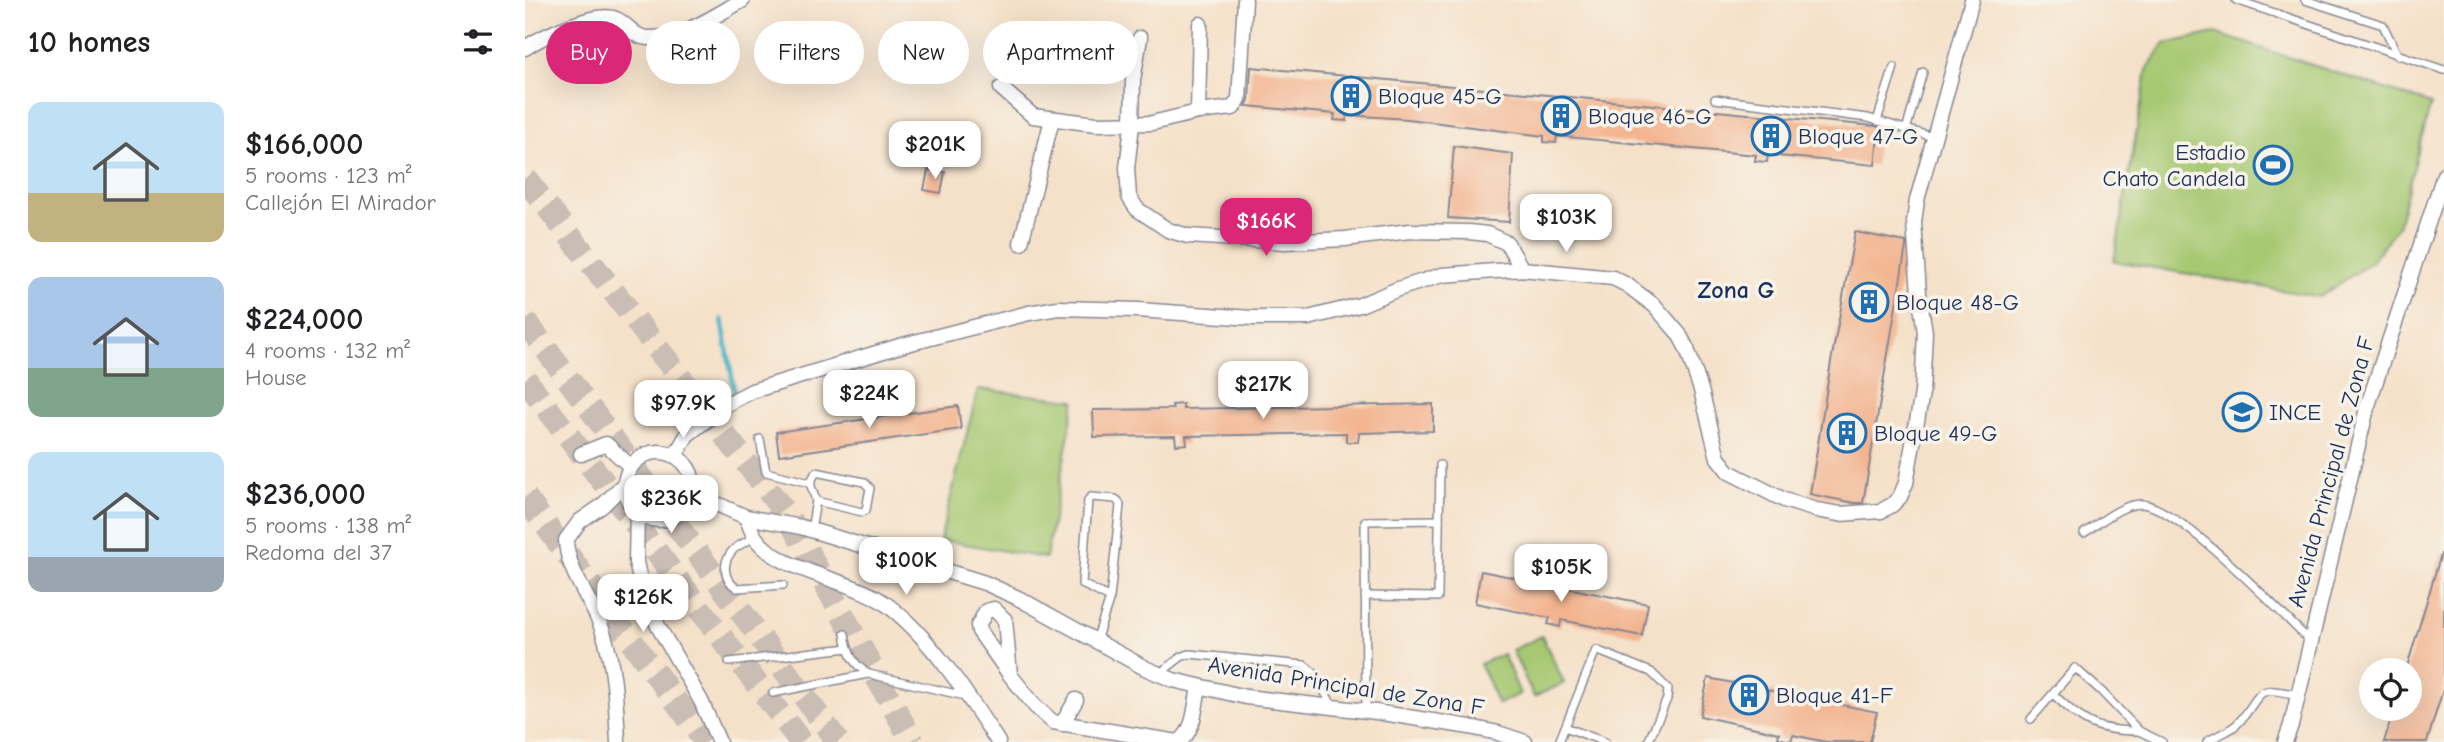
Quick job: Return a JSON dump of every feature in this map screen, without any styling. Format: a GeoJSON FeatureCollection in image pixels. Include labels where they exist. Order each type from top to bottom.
{"type":"FeatureCollection","features":[{"type":"Feature","properties":{"kind":"street"},"geometry":{"type":"LineString","coordinates":[[525,48],[573,23],[600,17],[616,18],[638,36],[670,36],[699,25],[743,0]]}},
{"type":"Feature","properties":{"kind":"street"},"geometry":{"type":"LineString","coordinates":[[1001,88],[1034,116],[1052,119],[1132,125],[1233,107],[1239,99],[1245,0]]}},
{"type":"Feature","properties":{"kind":"street"},"geometry":{"type":"LineString","coordinates":[[675,456],[687,435],[727,404],[752,391],[903,345],[1029,313],[1058,307],[1252,318],[1308,318],[1360,305],[1442,275],[1522,269],[1613,278],[1655,306],[1679,334],[1687,349],[1701,390],[1718,458],[1722,466],[1735,476],[1783,500],[1816,510],[1857,514],[1881,511],[1900,497],[1910,466],[1925,358],[1914,222],[1921,180],[1972,0]]}},
{"type":"Feature","properties":{"kind":"street"},"geometry":{"type":"LineString","coordinates":[[1198,112],[1201,24]]}},
{"type":"Feature","properties":{"kind":"street"},"geometry":{"type":"LineString","coordinates":[[1140,38],[1133,80],[1127,169],[1129,197],[1137,209],[1177,234],[1285,242],[1345,239],[1410,231],[1478,233],[1507,243],[1522,269]]}},
{"type":"Feature","properties":{"kind":"street"},"geometry":{"type":"LineString","coordinates":[[1021,243],[1052,119]]}},
{"type":"Feature","properties":{"kind":"street","name":"Avenida Principal de Zona F"},"geometry":{"type":"LineString","coordinates":[[2285,742],[2367,408],[2444,175]]}},
{"type":"Feature","properties":{"kind":"street"},"geometry":{"type":"LineString","coordinates":[[581,454],[606,444],[631,467]]}},
{"type":"Feature","properties":{"kind":"street"},"geometry":{"type":"LineString","coordinates":[[651,453],[668,453],[675,456],[687,466],[691,474],[691,498],[682,511],[667,518],[651,518],[637,511],[628,498],[626,482],[631,467],[651,453]]}},
{"type":"Feature","properties":{"kind":"street"},"geometry":{"type":"LineString","coordinates":[[618,742],[616,694],[610,654],[599,620],[570,562],[566,540],[580,521],[602,506],[626,482]]}},
{"type":"Feature","properties":{"kind":"street","name":"Avenida Principal de Zona F"},"geometry":{"type":"LineString","coordinates":[[691,498],[719,505],[746,517],[811,530],[985,583],[1159,674],[1199,687],[1246,697],[1366,710],[1498,733],[1525,742]]}},
{"type":"Feature","properties":{"kind":"street"},"geometry":{"type":"LineString","coordinates":[[637,511],[636,562],[643,593],[658,626],[701,701],[719,742]]}},
{"type":"Feature","properties":{"kind":"street"},"geometry":{"type":"LineString","coordinates":[[746,517],[755,537],[766,548],[803,569],[855,586],[884,602],[916,632],[969,697],[998,742]]}},
{"type":"Feature","properties":{"kind":"street"},"geometry":{"type":"LineString","coordinates":[[1010,676],[1046,718],[1062,724],[1178,742],[1186,738],[1191,729],[1199,687]]}},
{"type":"Feature","properties":{"kind":"street"},"geometry":{"type":"LineString","coordinates":[[1062,724],[1076,700]]}},
{"type":"Feature","properties":{"kind":"lane"},"geometry":{"type":"LineString","coordinates":[[2237,0],[2444,71]]}},
{"type":"Feature","properties":{"kind":"lane"},"geometry":{"type":"LineString","coordinates":[[2305,0],[2383,24],[2398,56]]}},
{"type":"Feature","properties":{"kind":"lane"},"geometry":{"type":"LineString","coordinates":[[1877,121],[1893,67]]}},
{"type":"Feature","properties":{"kind":"lane"},"geometry":{"type":"LineString","coordinates":[[1906,130],[1923,72]]}},
{"type":"Feature","properties":{"kind":"lane"},"geometry":{"type":"LineString","coordinates":[[1715,99],[1877,121],[1933,137]]}},
{"type":"Feature","properties":{"kind":"lane"},"geometry":{"type":"LineString","coordinates":[[761,439],[766,472],[810,483]]}},
{"type":"Feature","properties":{"kind":"lane"},"geometry":{"type":"LineString","coordinates":[[1366,596],[1438,597],[1440,465]]}},
{"type":"Feature","properties":{"kind":"lane"},"geometry":{"type":"LineString","coordinates":[[811,530],[816,500],[810,483],[816,472],[865,482],[870,488],[866,510],[862,512],[816,500]]}},
{"type":"Feature","properties":{"kind":"lane"},"geometry":{"type":"LineString","coordinates":[[1095,641],[1110,598],[1120,505],[1115,499],[1091,497],[1088,500],[1081,584],[1110,598]]}},
{"type":"Feature","properties":{"kind":"lane"},"geometry":{"type":"LineString","coordinates":[[2084,533],[2126,508],[2135,505],[2154,506],[2215,550],[2310,641]]}},
{"type":"Feature","properties":{"kind":"lane"},"geometry":{"type":"LineString","coordinates":[[1366,710],[1365,521],[1439,520]]}},
{"type":"Feature","properties":{"kind":"lane"},"geometry":{"type":"LineString","coordinates":[[755,537],[735,548],[727,559],[727,580],[737,587],[783,585]]}},
{"type":"Feature","properties":{"kind":"lane"},"geometry":{"type":"LineString","coordinates":[[845,634],[857,667],[869,674],[969,697]]}},
{"type":"Feature","properties":{"kind":"lane"},"geometry":{"type":"LineString","coordinates":[[729,662],[848,648]]}},
{"type":"Feature","properties":{"kind":"lane"},"geometry":{"type":"LineString","coordinates":[[1559,742],[1596,650],[1651,672],[1668,690],[1667,699],[1648,742]]}},
{"type":"Feature","properties":{"kind":"lane"},"geometry":{"type":"LineString","coordinates":[[1159,674],[1189,654],[1304,665],[1314,673],[1333,707]]}},
{"type":"Feature","properties":{"kind":"lane"},"geometry":{"type":"LineString","coordinates":[[2031,719],[2075,668],[2101,691],[2139,732]]}},
{"type":"Feature","properties":{"kind":"lane"},"geometry":{"type":"LineString","coordinates":[[773,693],[869,674]]}},
{"type":"Feature","properties":{"kind":"lane"},"geometry":{"type":"LineString","coordinates":[[2207,742],[2235,726],[2258,694],[2266,690],[2298,695]]}},
{"type":"Feature","properties":{"kind":"lane"},"geometry":{"type":"LineString","coordinates":[[2053,694],[2088,723],[2111,731],[2139,732],[2162,742]]}},
{"type":"Feature","properties":{"kind":"lane"},"geometry":{"type":"LineString","coordinates":[[1565,727],[1605,742]]}},
{"type":"Feature","properties":{"kind":"green space","name":"Estadio Chato Candela"},"geometry":{"type":"Polygon","coordinates":[[[2215,33],[2431,104],[2398,226],[2370,263],[2320,297],[2114,261],[2147,70],[2164,44],[2215,33]]]}},
{"type":"Feature","properties":{"kind":"green space"},"geometry":{"type":"Polygon","coordinates":[[[978,389],[1075,400],[1046,558],[940,540],[978,389]]]}},
{"type":"Feature","properties":{"kind":"green space"},"geometry":{"type":"Polygon","coordinates":[[[1542,636],[1564,683],[1534,697],[1512,650],[1542,636]]]}},
{"type":"Feature","properties":{"kind":"green space"},"geometry":{"type":"Polygon","coordinates":[[[1503,654],[1520,694],[1498,704],[1480,664],[1503,654]]]}},
{"type":"Feature","properties":{"kind":"building"},"geometry":{"type":"Polygon","coordinates":[[[1251,67],[1874,126],[1879,127],[1875,165],[1768,155],[1767,162],[1755,161],[1756,155],[1557,136],[1556,143],[1544,142],[1544,136],[1408,119],[1347,115],[1347,121],[1334,120],[1335,114],[1246,106],[1249,100],[1251,67]]]}},
{"type":"Feature","properties":{"kind":"building"},"geometry":{"type":"Polygon","coordinates":[[[1454,146],[1513,154],[1509,222],[1448,218],[1454,146]]]}},
{"type":"Feature","properties":{"kind":"building"},"geometry":{"type":"Polygon","coordinates":[[[928,170],[945,172],[941,193],[924,190],[928,170]]]}},
{"type":"Feature","properties":{"kind":"building"},"geometry":{"type":"Polygon","coordinates":[[[1855,232],[1906,242],[1863,503],[1810,494],[1855,232]]]}},
{"type":"Feature","properties":{"kind":"building"},"geometry":{"type":"Polygon","coordinates":[[[1183,404],[1183,409],[1433,404],[1433,431],[1359,433],[1358,442],[1346,442],[1346,433],[1186,436],[1187,444],[1176,445],[1175,436],[1094,437],[1093,410],[1173,409],[1172,405],[1183,404]]]}},
{"type":"Feature","properties":{"kind":"building"},"geometry":{"type":"Polygon","coordinates":[[[958,406],[961,429],[779,455],[776,432],[958,406]]]}},
{"type":"Feature","properties":{"kind":"building"},"geometry":{"type":"Polygon","coordinates":[[[2441,554],[2444,555],[2444,686],[2427,742],[2384,742],[2390,721],[2422,721],[2422,658],[2410,658],[2441,554]]]}},
{"type":"Feature","properties":{"kind":"building"},"geometry":{"type":"Polygon","coordinates":[[[1481,571],[1648,604],[1642,636],[1561,620],[1560,627],[1548,624],[1550,618],[1475,603],[1481,571]]]}},
{"type":"Feature","properties":{"kind":"building","name":"Bloque 41-F"},"geometry":{"type":"Polygon","coordinates":[[[1708,678],[1877,712],[1870,742],[1826,742],[1793,735],[1791,741],[1778,738],[1779,733],[1700,716],[1708,678]]]}},
{"type":"Feature","properties":{"kind":"waterway"},"geometry":{"type":"LineString","coordinates":[[722,319],[735,395]]}},
{"type":"Feature","properties":{"kind":"tunnel"},"geometry":{"type":"LineString","coordinates":[[525,178],[787,515],[913,742]]}},
{"type":"Feature","properties":{"kind":"tunnel"},"geometry":{"type":"LineString","coordinates":[[525,321],[838,742]]}},
{"type":"Feature","properties":{"kind":"tunnel"},"geometry":{"type":"LineString","coordinates":[[525,379],[801,742]]}},
{"type":"Feature","properties":{"kind":"tunnel"},"geometry":{"type":"LineString","coordinates":[[525,497],[706,742]]}},
{"type":"Feature","properties":{"kind":"place","name":"Bloque 45-G"},"geometry":{"type":"Point","coordinates":[1351,96]}},
{"type":"Feature","properties":{"kind":"place","name":"Bloque 46-G"},"geometry":{"type":"Point","coordinates":[1561,116]}},
{"type":"Feature","properties":{"kind":"place","name":"Bloque 47-G"},"geometry":{"type":"Point","coordinates":[1771,136]}},
{"type":"Feature","properties":{"kind":"place","name":"Estadio Chato Candela"},"geometry":{"type":"Point","coordinates":[2273,165]}},
{"type":"Feature","properties":{"kind":"place","name":"Bloque 48-G"},"geometry":{"type":"Point","coordinates":[1869,302]}},
{"type":"Feature","properties":{"kind":"place","name":"INCE"},"geometry":{"type":"Point","coordinates":[2242,412]}},
{"type":"Feature","properties":{"kind":"place","name":"Bloque 49-G"},"geometry":{"type":"Point","coordinates":[1847,433]}},
{"type":"Feature","properties":{"kind":"place","name":"Bloque 41-F"},"geometry":{"type":"Point","coordinates":[1749,695]}},
{"type":"Feature","properties":{"kind":"district","name":"Zona G"},"geometry":{"type":"Point","coordinates":[1736,290]}}]}
